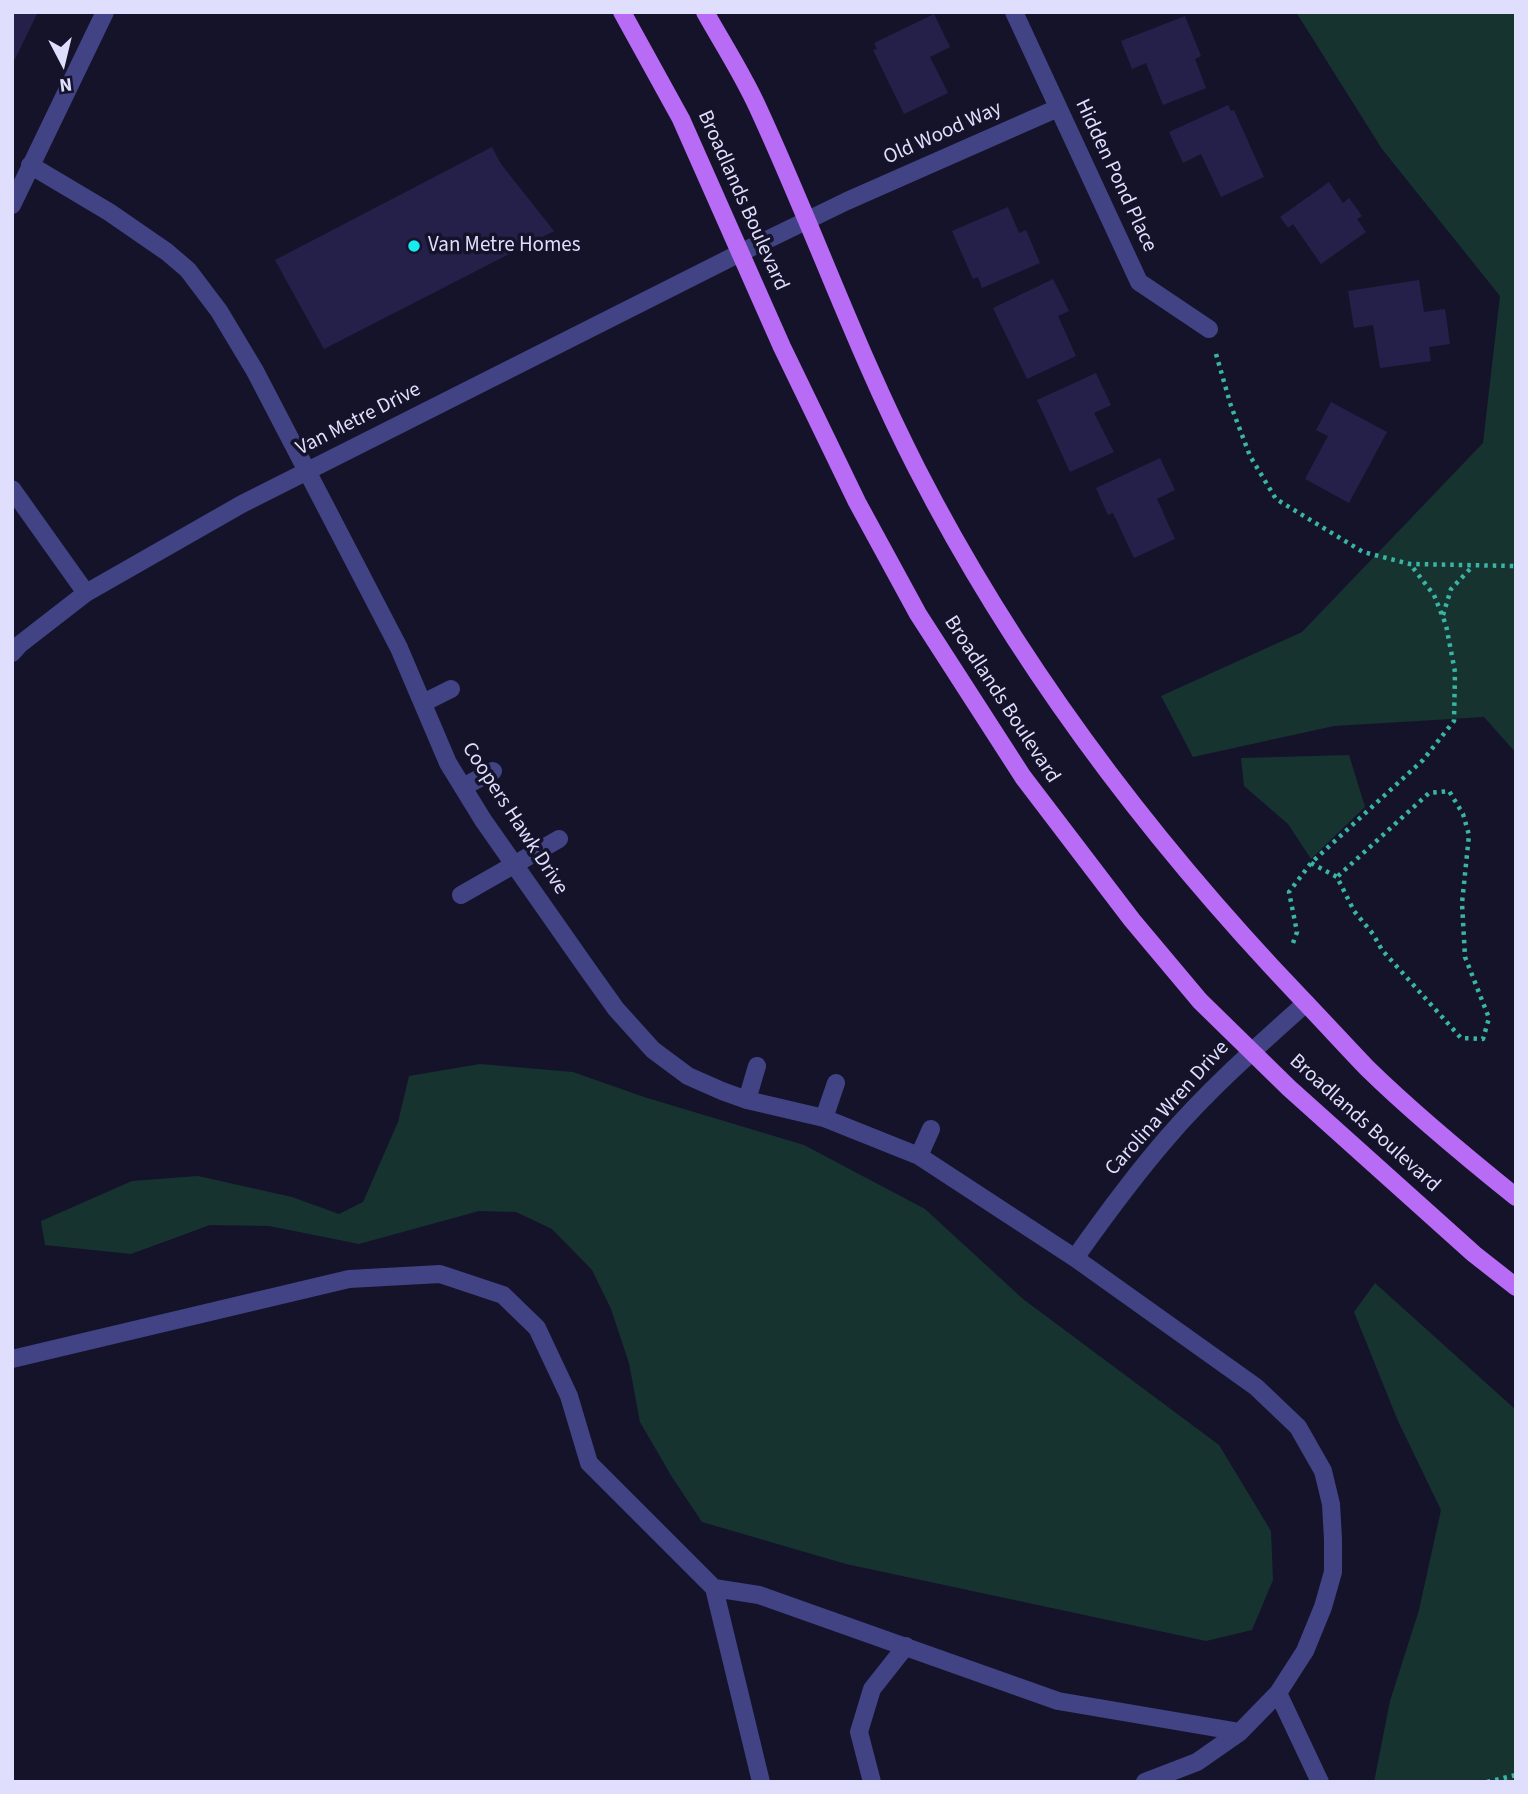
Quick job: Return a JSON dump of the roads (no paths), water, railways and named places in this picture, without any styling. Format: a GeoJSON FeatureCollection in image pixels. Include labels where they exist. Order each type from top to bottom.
{"type":"FeatureCollection","features":[{"type":"Feature","properties":{"kind":"main road","name":"Broadlands Boulevard"},"geometry":{"type":"LineString","coordinates":[[622,12],[681,119],[782,347],[857,502],[918,614],[1023,777],[1132,920],[1200,1000],[1376,1167],[1474,1254],[1516,1287]]}},
{"type":"Feature","properties":{"kind":"main road","name":"Broadlands Boulevard"},"geometry":{"type":"LineString","coordinates":[[705,12],[757,104],[878,387],[916,467],[962,555],[1017,641],[1157,838],[1244,939],[1369,1069],[1462,1154],[1516,1197]]}},
{"type":"Feature","properties":{"kind":"street"},"geometry":{"type":"LineString","coordinates":[[12,205],[105,12]]}},
{"type":"Feature","properties":{"kind":"street","name":"Hidden Pond Place"},"geometry":{"type":"LineString","coordinates":[[1014,12],[1139,282],[1209,329]]}},
{"type":"Feature","properties":{"kind":"street","name":"Old Wood Way"},"geometry":{"type":"LineString","coordinates":[[808,222],[847,201],[1058,108]]}},
{"type":"Feature","properties":{"kind":"street","name":"Coopers Hawk Drive"},"geometry":{"type":"LineString","coordinates":[[30,165],[109,212],[167,252],[188,270],[219,311],[256,371],[399,648],[448,763],[514,865],[616,1009],[653,1050],[688,1076],[747,1100],[824,1118],[919,1156],[1075,1258],[1256,1387],[1298,1427],[1323,1471],[1331,1504],[1334,1572],[1305,1650],[1278,1693],[1240,1732],[1197,1762],[1145,1782]]}},
{"type":"Feature","properties":{"kind":"street","name":"Van Metre Drive"},"geometry":{"type":"LineString","coordinates":[[12,653],[86,593],[242,504],[742,252],[808,222]]}},
{"type":"Feature","properties":{"kind":"street"},"geometry":{"type":"LineString","coordinates":[[12,489],[86,593]]}},
{"type":"Feature","properties":{"kind":"street"},"geometry":{"type":"LineString","coordinates":[[422,703],[452,689]]}},
{"type":"Feature","properties":{"kind":"street"},"geometry":{"type":"LineString","coordinates":[[463,788],[493,771]]}},
{"type":"Feature","properties":{"kind":"street"},"geometry":{"type":"LineString","coordinates":[[461,895],[559,839]]}},
{"type":"Feature","properties":{"kind":"street","name":"Carolina Wren Drive"},"geometry":{"type":"LineString","coordinates":[[1075,1258],[1121,1194],[1167,1137],[1252,1052],[1306,1003]]}},
{"type":"Feature","properties":{"kind":"street"},"geometry":{"type":"LineString","coordinates":[[747,1100],[757,1066]]}},
{"type":"Feature","properties":{"kind":"street"},"geometry":{"type":"LineString","coordinates":[[824,1118],[836,1083]]}},
{"type":"Feature","properties":{"kind":"street"},"geometry":{"type":"LineString","coordinates":[[919,1156],[931,1129]]}},
{"type":"Feature","properties":{"kind":"street"},"geometry":{"type":"LineString","coordinates":[[12,1359],[349,1279],[440,1274],[503,1295],[537,1328],[569,1396],[589,1463],[714,1588],[761,1782]]}},
{"type":"Feature","properties":{"kind":"street"},"geometry":{"type":"LineString","coordinates":[[714,1588],[759,1595],[1058,1701],[1240,1732]]}},
{"type":"Feature","properties":{"kind":"street"},"geometry":{"type":"LineString","coordinates":[[872,1782],[859,1732],[872,1689],[906,1646]]}},
{"type":"Feature","properties":{"kind":"street"},"geometry":{"type":"LineString","coordinates":[[1278,1693],[1320,1782]]}},
{"type":"Feature","properties":{"kind":"place","name":"Van Metre Homes"},"geometry":{"type":"Point","coordinates":[414,246]}}]}
